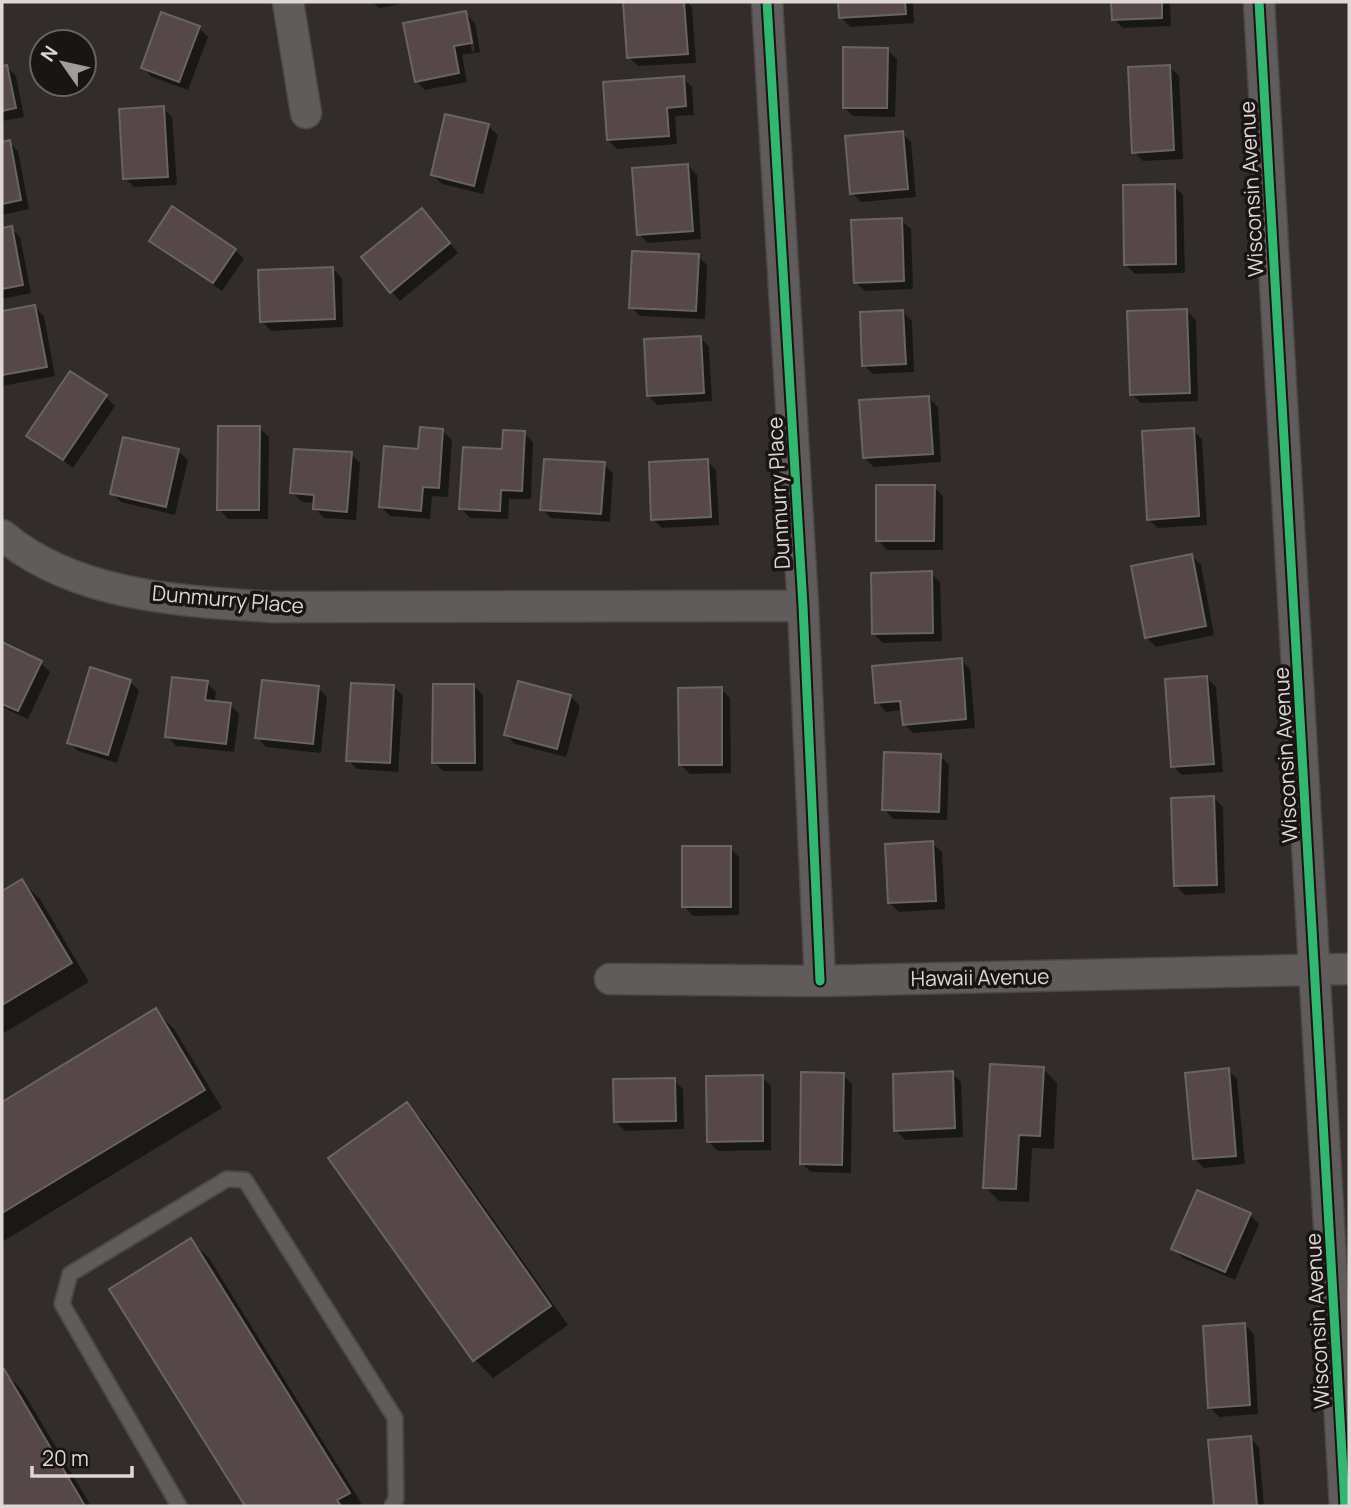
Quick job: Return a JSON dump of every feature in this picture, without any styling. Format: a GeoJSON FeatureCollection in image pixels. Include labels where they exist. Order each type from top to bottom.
{"type":"FeatureCollection","features":[{"type":"Feature","properties":{"kind":"street"},"geometry":{"type":"LineString","coordinates":[[288,2],[306,113]]}},
{"type":"Feature","properties":{"kind":"street","name":"Dunmurry Place"},"geometry":{"type":"LineString","coordinates":[[767,2],[803,606],[820,981]]}},
{"type":"Feature","properties":{"kind":"street","name":"Wisconsin Avenue"},"geometry":{"type":"LineString","coordinates":[[1259,2],[1345,1506]]}},
{"type":"Feature","properties":{"kind":"street","name":"Dunmurry Place"},"geometry":{"type":"LineString","coordinates":[[2,535],[18,549],[95,585],[193,601],[273,607],[803,606]]}},
{"type":"Feature","properties":{"kind":"street","name":"Hawaii Avenue"},"geometry":{"type":"LineString","coordinates":[[610,979],[820,981],[1349,969]]}},
{"type":"Feature","properties":{"kind":"lane"},"geometry":{"type":"LineString","coordinates":[[179,1506],[62,1304],[70,1275],[227,1179],[245,1180],[395,1418],[396,1499],[392,1506]]}},
{"type":"Feature","properties":{"kind":"building"},"geometry":{"type":"Polygon","coordinates":[[[623,2],[684,2],[688,54],[627,58],[623,2]]]}},
{"type":"Feature","properties":{"kind":"building"},"geometry":{"type":"Polygon","coordinates":[[[838,2],[905,2],[906,14],[839,18],[838,2]]]}},
{"type":"Feature","properties":{"kind":"building"},"geometry":{"type":"Polygon","coordinates":[[[1111,2],[1162,2],[1162,18],[1112,20],[1111,2]]]}},
{"type":"Feature","properties":{"kind":"building"},"geometry":{"type":"Polygon","coordinates":[[[466,11],[472,43],[454,46],[459,73],[415,82],[403,23],[466,11]]]}},
{"type":"Feature","properties":{"kind":"building"},"geometry":{"type":"Polygon","coordinates":[[[161,12],[200,26],[179,82],[141,68],[161,12]]]}},
{"type":"Feature","properties":{"kind":"building"},"geometry":{"type":"Polygon","coordinates":[[[843,47],[888,48],[887,108],[843,108],[843,47]]]}},
{"type":"Feature","properties":{"kind":"building"},"geometry":{"type":"Polygon","coordinates":[[[7,65],[16,108],[2,111],[2,66],[7,65]]]}},
{"type":"Feature","properties":{"kind":"building"},"geometry":{"type":"Polygon","coordinates":[[[1170,65],[1174,150],[1132,153],[1128,67],[1170,65]]]}},
{"type":"Feature","properties":{"kind":"building"},"geometry":{"type":"Polygon","coordinates":[[[684,76],[686,106],[667,108],[669,136],[607,140],[603,82],[684,76]]]}},
{"type":"Feature","properties":{"kind":"building"},"geometry":{"type":"Polygon","coordinates":[[[164,106],[168,177],[123,179],[119,109],[164,106]]]}},
{"type":"Feature","properties":{"kind":"building"},"geometry":{"type":"Polygon","coordinates":[[[445,114],[489,124],[474,186],[431,175],[445,114]]]}},
{"type":"Feature","properties":{"kind":"building"},"geometry":{"type":"Polygon","coordinates":[[[903,131],[908,189],[850,194],[845,136],[903,131]]]}},
{"type":"Feature","properties":{"kind":"building"},"geometry":{"type":"Polygon","coordinates":[[[10,140],[21,200],[2,204],[2,142],[10,140]]]}},
{"type":"Feature","properties":{"kind":"building"},"geometry":{"type":"Polygon","coordinates":[[[688,164],[693,231],[637,235],[632,168],[688,164]]]}},
{"type":"Feature","properties":{"kind":"building"},"geometry":{"type":"Polygon","coordinates":[[[1175,184],[1176,264],[1124,265],[1123,185],[1175,184]]]}},
{"type":"Feature","properties":{"kind":"building"},"geometry":{"type":"Polygon","coordinates":[[[172,206],[236,249],[213,283],[149,241],[172,206]]]}},
{"type":"Feature","properties":{"kind":"building"},"geometry":{"type":"Polygon","coordinates":[[[422,208],[450,243],[390,293],[361,257],[422,208]]]}},
{"type":"Feature","properties":{"kind":"building"},"geometry":{"type":"Polygon","coordinates":[[[902,218],[904,281],[854,283],[851,220],[902,218]]]}},
{"type":"Feature","properties":{"kind":"building"},"geometry":{"type":"Polygon","coordinates":[[[12,226],[23,285],[2,289],[2,228],[12,226]]]}},
{"type":"Feature","properties":{"kind":"building"},"geometry":{"type":"Polygon","coordinates":[[[632,251],[699,254],[696,311],[629,308],[632,251]]]}},
{"type":"Feature","properties":{"kind":"building"},"geometry":{"type":"Polygon","coordinates":[[[333,267],[335,319],[260,322],[258,270],[333,267]]]}},
{"type":"Feature","properties":{"kind":"building"},"geometry":{"type":"Polygon","coordinates":[[[35,305],[47,367],[2,375],[2,311],[35,305]]]}},
{"type":"Feature","properties":{"kind":"building"},"geometry":{"type":"Polygon","coordinates":[[[1187,309],[1190,393],[1130,395],[1127,311],[1187,309]]]}},
{"type":"Feature","properties":{"kind":"building"},"geometry":{"type":"Polygon","coordinates":[[[903,310],[906,364],[862,366],[860,312],[903,310]]]}},
{"type":"Feature","properties":{"kind":"building"},"geometry":{"type":"Polygon","coordinates":[[[701,336],[704,393],[647,396],[644,339],[701,336]]]}},
{"type":"Feature","properties":{"kind":"building"},"geometry":{"type":"Polygon","coordinates":[[[70,371],[107,395],[63,460],[26,436],[70,371]]]}},
{"type":"Feature","properties":{"kind":"building"},"geometry":{"type":"Polygon","coordinates":[[[929,396],[933,454],[863,458],[859,400],[929,396]]]}},
{"type":"Feature","properties":{"kind":"building"},"geometry":{"type":"Polygon","coordinates":[[[218,426],[260,426],[259,510],[217,510],[218,426]]]}},
{"type":"Feature","properties":{"kind":"building"},"geometry":{"type":"Polygon","coordinates":[[[420,427],[443,429],[439,488],[423,487],[421,511],[379,507],[384,446],[418,449],[420,427]]]}},
{"type":"Feature","properties":{"kind":"building"},"geometry":{"type":"Polygon","coordinates":[[[1194,428],[1199,516],[1147,520],[1142,431],[1194,428]]]}},
{"type":"Feature","properties":{"kind":"building"},"geometry":{"type":"Polygon","coordinates":[[[503,430],[525,431],[522,491],[501,490],[500,511],[459,509],[463,447],[502,449],[503,430]]]}},
{"type":"Feature","properties":{"kind":"building"},"geometry":{"type":"Polygon","coordinates":[[[123,437],[179,449],[166,507],[110,494],[123,437]]]}},
{"type":"Feature","properties":{"kind":"building"},"geometry":{"type":"Polygon","coordinates":[[[294,449],[352,452],[347,512],[313,509],[314,495],[290,493],[294,449]]]}},
{"type":"Feature","properties":{"kind":"building"},"geometry":{"type":"Polygon","coordinates":[[[544,459],[605,462],[601,514],[540,510],[544,459]]]}},
{"type":"Feature","properties":{"kind":"building"},"geometry":{"type":"Polygon","coordinates":[[[708,459],[711,517],[651,520],[649,462],[708,459]]]}},
{"type":"Feature","properties":{"kind":"building"},"geometry":{"type":"Polygon","coordinates":[[[876,485],[935,485],[934,541],[876,541],[876,485]]]}},
{"type":"Feature","properties":{"kind":"building"},"geometry":{"type":"Polygon","coordinates":[[[1192,554],[1206,626],[1145,638],[1131,566],[1192,554]]]}},
{"type":"Feature","properties":{"kind":"building"},"geometry":{"type":"Polygon","coordinates":[[[932,571],[933,633],[872,634],[871,573],[932,571]]]}},
{"type":"Feature","properties":{"kind":"building"},"geometry":{"type":"Polygon","coordinates":[[[2,642],[42,661],[18,711],[2,704],[2,642]]]}},
{"type":"Feature","properties":{"kind":"building"},"geometry":{"type":"Polygon","coordinates":[[[962,658],[966,719],[903,725],[900,701],[875,703],[872,666],[962,658]]]}},
{"type":"Feature","properties":{"kind":"building"},"geometry":{"type":"Polygon","coordinates":[[[90,667],[131,680],[108,755],[67,743],[90,667]]]}},
{"type":"Feature","properties":{"kind":"building"},"geometry":{"type":"Polygon","coordinates":[[[1207,676],[1214,764],[1171,767],[1165,679],[1207,676]]]}},
{"type":"Feature","properties":{"kind":"building"},"geometry":{"type":"Polygon","coordinates":[[[172,677],[208,681],[205,700],[231,703],[226,744],[165,737],[172,677]]]}},
{"type":"Feature","properties":{"kind":"building"},"geometry":{"type":"Polygon","coordinates":[[[262,680],[319,686],[313,744],[255,738],[262,680]]]}},
{"type":"Feature","properties":{"kind":"building"},"geometry":{"type":"Polygon","coordinates":[[[518,681],[571,695],[557,749],[504,735],[518,681]]]}},
{"type":"Feature","properties":{"kind":"building"},"geometry":{"type":"Polygon","coordinates":[[[351,683],[394,685],[390,763],[346,761],[351,683]]]}},
{"type":"Feature","properties":{"kind":"building"},"geometry":{"type":"Polygon","coordinates":[[[433,684],[474,684],[475,763],[432,763],[433,684]]]}},
{"type":"Feature","properties":{"kind":"building"},"geometry":{"type":"Polygon","coordinates":[[[722,687],[722,765],[679,765],[678,688],[722,687]]]}},
{"type":"Feature","properties":{"kind":"building"},"geometry":{"type":"Polygon","coordinates":[[[884,752],[941,754],[939,812],[882,810],[884,752]]]}},
{"type":"Feature","properties":{"kind":"building"},"geometry":{"type":"Polygon","coordinates":[[[1214,796],[1217,885],[1174,886],[1171,798],[1214,796]]]}},
{"type":"Feature","properties":{"kind":"building"},"geometry":{"type":"Polygon","coordinates":[[[933,841],[936,901],[888,903],[885,844],[933,841]]]}},
{"type":"Feature","properties":{"kind":"building"},"geometry":{"type":"Polygon","coordinates":[[[682,846],[731,846],[731,907],[682,907],[682,846]]]}},
{"type":"Feature","properties":{"kind":"building"},"geometry":{"type":"Polygon","coordinates":[[[22,879],[72,963],[2,1005],[2,891],[22,879]]]}},
{"type":"Feature","properties":{"kind":"building"},"geometry":{"type":"Polygon","coordinates":[[[156,1008],[205,1090],[2,1213],[2,1102],[156,1008]]]}},
{"type":"Feature","properties":{"kind":"building"},"geometry":{"type":"Polygon","coordinates":[[[990,1064],[1044,1067],[1040,1136],[1019,1135],[1016,1189],[983,1188],[990,1064]]]}},
{"type":"Feature","properties":{"kind":"building"},"geometry":{"type":"Polygon","coordinates":[[[1229,1068],[1236,1156],[1193,1159],[1185,1073],[1229,1068]]]}},
{"type":"Feature","properties":{"kind":"building"},"geometry":{"type":"Polygon","coordinates":[[[953,1071],[955,1128],[894,1131],[893,1074],[953,1071]]]}},
{"type":"Feature","properties":{"kind":"building"},"geometry":{"type":"Polygon","coordinates":[[[801,1072],[844,1073],[842,1165],[800,1164],[801,1072]]]}},
{"type":"Feature","properties":{"kind":"building"},"geometry":{"type":"Polygon","coordinates":[[[763,1075],[763,1141],[707,1142],[706,1076],[763,1075]]]}},
{"type":"Feature","properties":{"kind":"building"},"geometry":{"type":"Polygon","coordinates":[[[675,1078],[676,1121],[614,1122],[613,1079],[675,1078]]]}},
{"type":"Feature","properties":{"kind":"building"},"geometry":{"type":"Polygon","coordinates":[[[407,1102],[551,1306],[473,1361],[328,1158],[407,1102]]]}},
{"type":"Feature","properties":{"kind":"building"},"geometry":{"type":"Polygon","coordinates":[[[1197,1190],[1251,1213],[1225,1272],[1171,1249],[1197,1190]]]}},
{"type":"Feature","properties":{"kind":"building"},"geometry":{"type":"Polygon","coordinates":[[[191,1238],[350,1493],[337,1500],[341,1506],[245,1506],[109,1289],[191,1238]]]}},
{"type":"Feature","properties":{"kind":"building"},"geometry":{"type":"Polygon","coordinates":[[[1245,1323],[1250,1405],[1208,1408],[1203,1326],[1245,1323]]]}},
{"type":"Feature","properties":{"kind":"building"},"geometry":{"type":"Polygon","coordinates":[[[4,1369],[85,1506],[2,1506],[4,1369]]]}},
{"type":"Feature","properties":{"kind":"building"},"geometry":{"type":"Polygon","coordinates":[[[1251,1436],[1257,1506],[1214,1506],[1208,1440],[1251,1436]]]}},
{"type":"Feature","properties":{"kind":"cycle path"},"geometry":{"type":"LineString","coordinates":[[767,2],[803,606],[820,981]]}},
{"type":"Feature","properties":{"kind":"cycle path"},"geometry":{"type":"LineString","coordinates":[[1259,2],[1345,1506]]}}]}
